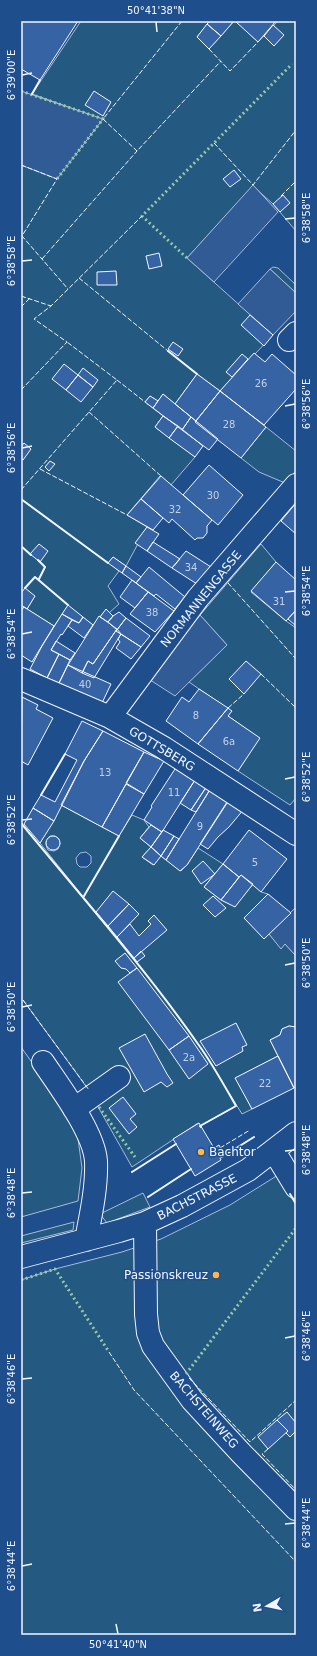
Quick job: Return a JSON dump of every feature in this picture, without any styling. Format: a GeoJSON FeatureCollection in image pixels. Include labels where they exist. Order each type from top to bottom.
{"type":"FeatureCollection","features":[{"type":"Feature","properties":{"kind":"street","name":"NORMANNENGASSE"},"geometry":{"type":"LineString","coordinates":[[110,718],[198,598],[296,485]]}},
{"type":"Feature","properties":{"kind":"street","name":"GOTTSBERG"},"geometry":{"type":"LineString","coordinates":[[21,679],[110,718],[164,748],[296,834]]}},
{"type":"Feature","properties":{"kind":"street"},"geometry":{"type":"LineString","coordinates":[[21,1257],[86,1240],[96,1178],[96,1159],[89,1140],[74,1109],[43,1062]]}},
{"type":"Feature","properties":{"kind":"street"},"geometry":{"type":"LineString","coordinates":[[74,1109],[120,1077]]}},
{"type":"Feature","properties":{"kind":"street","name":"BACHSTRASSE"},"geometry":{"type":"LineString","coordinates":[[86,1240],[145,1222],[182,1206],[236,1178],[296,1133]]}},
{"type":"Feature","properties":{"kind":"street"},"geometry":{"type":"LineString","coordinates":[[274,1151],[296,1187]]}},
{"type":"Feature","properties":{"kind":"street","name":"BACHSTEINWEG"},"geometry":{"type":"LineString","coordinates":[[145,1222],[146,1314],[148,1333],[153,1346],[192,1400],[296,1508]]}},
{"type":"Feature","properties":{"kind":"shaded area"},"geometry":{"type":"Polygon","coordinates":[[[81,21],[210,21],[197,37],[209,49],[234,21],[236,21],[258,42],[278,21],[296,21],[296,231],[273,204],[253,186],[187,258],[273,335],[220,391],[197,374],[175,404],[163,394],[158,401],[150,396],[145,402],[163,416],[155,427],[195,457],[171,485],[160,476],[127,515],[147,527],[126,566],[113,557],[109,563],[119,571],[108,586],[119,604],[109,613],[106,610],[93,625],[68,606],[54,626],[27,609],[35,596],[21,593],[21,165],[102,119],[32,94],[81,21]]]}},
{"type":"Feature","properties":{"kind":"shaded area"},"geometry":{"type":"Polygon","coordinates":[[[21,91],[103,119],[57,179],[21,165],[21,91]]]}},
{"type":"Feature","properties":{"kind":"shaded area"},"geometry":{"type":"Polygon","coordinates":[[[253,185],[278,212],[214,282],[187,258],[253,185]]]}},
{"type":"Feature","properties":{"kind":"shaded area"},"geometry":{"type":"Polygon","coordinates":[[[273,267],[278,268],[296,285],[296,293],[270,269],[273,267]]]}},
{"type":"Feature","properties":{"kind":"shaded area"},"geometry":{"type":"Polygon","coordinates":[[[270,269],[296,293],[296,311],[273,335],[238,304],[270,269]]]}},
{"type":"Feature","properties":{"kind":"shaded area"},"geometry":{"type":"Polygon","coordinates":[[[266,427],[296,451],[296,471],[285,483],[259,472],[241,458],[266,427]]]}},
{"type":"Feature","properties":{"kind":"shaded area"},"geometry":{"type":"Polygon","coordinates":[[[261,544],[276,562],[251,592],[296,628],[296,798],[290,805],[238,771],[259,738],[228,716],[231,711],[189,682],[227,645],[200,615],[261,544]]]}},
{"type":"Feature","properties":{"kind":"shaded area"},"geometry":{"type":"Polygon","coordinates":[[[200,615],[227,645],[175,696],[147,678],[200,615]]]}},
{"type":"Feature","properties":{"kind":"shaded area"},"geometry":{"type":"Polygon","coordinates":[[[61,805],[119,836],[132,815],[144,820],[149,827],[140,838],[151,847],[142,857],[153,865],[161,856],[181,871],[187,865],[198,848],[223,864],[204,887],[221,900],[235,906],[253,884],[261,892],[268,894],[244,918],[264,938],[269,934],[281,948],[285,944],[296,956],[296,1027],[289,1026],[282,1029],[280,1035],[270,1040],[278,1056],[236,1078],[252,1109],[242,1114],[229,1093],[236,1106],[200,1126],[198,1123],[132,1167],[88,1089],[23,1000],[21,1001],[21,823],[108,928],[40,843],[61,805]],[[50,836],[46,841],[46,846],[48,850],[54,851],[58,849],[60,844],[59,839],[55,836],[50,836]],[[86,852],[80,853],[76,858],[77,864],[80,867],[87,867],[91,863],[91,856],[86,852]]]}},
{"type":"Feature","properties":{"kind":"shaded area"},"geometry":{"type":"Polygon","coordinates":[[[296,907],[296,956],[285,944],[281,949],[269,934],[296,907]]]}},
{"type":"Feature","properties":{"kind":"shaded area"},"geometry":{"type":"Polygon","coordinates":[[[21,1047],[58,1099],[77,1131],[82,1168],[78,1201],[21,1217],[21,1047]]]}},
{"type":"Feature","properties":{"kind":"shaded area"},"geometry":{"type":"Polygon","coordinates":[[[278,1175],[296,1204],[296,1635],[21,1635],[21,1280],[55,1269],[122,1252],[161,1239],[230,1205],[278,1175]]]}},
{"type":"Feature","properties":{"kind":"shaded area"},"geometry":{"type":"Polygon","coordinates":[[[143,1193],[150,1207],[107,1223],[100,1214],[143,1193]]]}},
{"type":"Feature","properties":{"kind":"shaded area"},"geometry":{"type":"Polygon","coordinates":[[[74,1222],[73,1230],[21,1243],[21,1236],[74,1222]]]}},
{"type":"Feature","properties":{"kind":"building"},"geometry":{"type":"Polygon","coordinates":[[[21,21],[78,21],[40,80],[21,69],[21,21]]]}},
{"type":"Feature","properties":{"kind":"building"},"geometry":{"type":"Polygon","coordinates":[[[210,21],[234,21],[221,36],[207,24],[210,21]]]}},
{"type":"Feature","properties":{"kind":"building"},"geometry":{"type":"Polygon","coordinates":[[[235,21],[276,21],[258,42],[235,21]]]}},
{"type":"Feature","properties":{"kind":"building"},"geometry":{"type":"Polygon","coordinates":[[[207,24],[221,36],[209,49],[197,37],[207,24]]]}},
{"type":"Feature","properties":{"kind":"building"},"geometry":{"type":"Polygon","coordinates":[[[273,25],[284,35],[274,46],[264,36],[273,25]]]}},
{"type":"Feature","properties":{"kind":"building"},"geometry":{"type":"Polygon","coordinates":[[[94,91],[111,102],[103,116],[85,105],[94,91]]]}},
{"type":"Feature","properties":{"kind":"building"},"geometry":{"type":"Polygon","coordinates":[[[234,170],[241,179],[230,187],[223,179],[234,170]]]}},
{"type":"Feature","properties":{"kind":"building"},"geometry":{"type":"Polygon","coordinates":[[[283,195],[290,203],[280,212],[273,204],[283,195]]]}},
{"type":"Feature","properties":{"kind":"building"},"geometry":{"type":"Polygon","coordinates":[[[159,253],[162,266],[149,269],[146,256],[159,253]]]}},
{"type":"Feature","properties":{"kind":"building"},"geometry":{"type":"Polygon","coordinates":[[[116,271],[117,285],[97,285],[97,272],[116,271]]]}},
{"type":"Feature","properties":{"kind":"building"},"geometry":{"type":"Polygon","coordinates":[[[250,315],[273,335],[264,346],[241,325],[250,315]]]}},
{"type":"Feature","properties":{"kind":"building"},"geometry":{"type":"Polygon","coordinates":[[[173,342],[183,349],[178,356],[168,349],[173,342]]]}},
{"type":"Feature","properties":{"kind":"building"},"geometry":{"type":"Polygon","coordinates":[[[254,353],[265,362],[272,354],[296,375],[296,389],[264,425],[220,391],[254,353]]]}},
{"type":"Feature","properties":{"kind":"building"},"geometry":{"type":"Polygon","coordinates":[[[242,354],[248,359],[232,377],[226,372],[242,354]]]}},
{"type":"Feature","properties":{"kind":"building"},"geometry":{"type":"Polygon","coordinates":[[[64,364],[78,375],[66,390],[52,379],[64,364]]]}},
{"type":"Feature","properties":{"kind":"building"},"geometry":{"type":"Polygon","coordinates":[[[83,368],[98,380],[93,387],[78,375],[83,368]]]}},
{"type":"Feature","properties":{"kind":"building"},"geometry":{"type":"Polygon","coordinates":[[[197,374],[220,391],[196,421],[175,404],[197,374]]]}},
{"type":"Feature","properties":{"kind":"building"},"geometry":{"type":"Polygon","coordinates":[[[78,375],[93,387],[81,402],[66,390],[78,375]]]}},
{"type":"Feature","properties":{"kind":"building"},"geometry":{"type":"Polygon","coordinates":[[[220,391],[266,427],[241,458],[195,422],[220,391]]]}},
{"type":"Feature","properties":{"kind":"building"},"geometry":{"type":"Polygon","coordinates":[[[163,394],[191,417],[182,430],[153,408],[163,394]]]}},
{"type":"Feature","properties":{"kind":"building"},"geometry":{"type":"Polygon","coordinates":[[[150,396],[158,401],[153,408],[145,402],[150,396]]]}},
{"type":"Feature","properties":{"kind":"building"},"geometry":{"type":"Polygon","coordinates":[[[163,416],[178,426],[169,438],[155,427],[163,416]]]}},
{"type":"Feature","properties":{"kind":"building"},"geometry":{"type":"Polygon","coordinates":[[[191,417],[218,439],[209,450],[182,430],[191,417]]]}},
{"type":"Feature","properties":{"kind":"building"},"geometry":{"type":"Polygon","coordinates":[[[178,426],[203,446],[195,457],[169,438],[178,426]]]}},
{"type":"Feature","properties":{"kind":"building"},"geometry":{"type":"Polygon","coordinates":[[[24,443],[31,449],[23,460],[21,458],[21,447],[24,443]]]}},
{"type":"Feature","properties":{"kind":"building"},"geometry":{"type":"Polygon","coordinates":[[[50,461],[55,464],[49,471],[45,467],[50,461]]]}},
{"type":"Feature","properties":{"kind":"building"},"geometry":{"type":"Polygon","coordinates":[[[209,465],[243,495],[218,525],[183,495],[209,465]]]}},
{"type":"Feature","properties":{"kind":"building"},"geometry":{"type":"Polygon","coordinates":[[[161,476],[212,520],[207,526],[207,533],[203,538],[197,538],[195,540],[172,519],[169,523],[141,499],[161,476]]]}},
{"type":"Feature","properties":{"kind":"building"},"geometry":{"type":"Polygon","coordinates":[[[141,499],[163,518],[153,530],[127,515],[141,499]]]}},
{"type":"Feature","properties":{"kind":"building"},"geometry":{"type":"Polygon","coordinates":[[[296,503],[296,534],[281,521],[296,503]]]}},
{"type":"Feature","properties":{"kind":"building"},"geometry":{"type":"Polygon","coordinates":[[[147,527],[159,534],[147,551],[135,543],[147,527]]]}},
{"type":"Feature","properties":{"kind":"building"},"geometry":{"type":"Polygon","coordinates":[[[153,542],[180,559],[172,568],[147,551],[153,542]]]}},
{"type":"Feature","properties":{"kind":"building"},"geometry":{"type":"Polygon","coordinates":[[[39,544],[48,551],[40,562],[30,554],[39,544]]]}},
{"type":"Feature","properties":{"kind":"building"},"geometry":{"type":"Polygon","coordinates":[[[186,551],[211,567],[197,584],[172,568],[186,551]]]}},
{"type":"Feature","properties":{"kind":"building"},"geometry":{"type":"Polygon","coordinates":[[[113,557],[126,566],[122,573],[108,563],[113,557]]]}},
{"type":"Feature","properties":{"kind":"building"},"geometry":{"type":"Polygon","coordinates":[[[276,562],[296,580],[296,610],[286,621],[251,591],[276,562]]]}},
{"type":"Feature","properties":{"kind":"building"},"geometry":{"type":"Polygon","coordinates":[[[126,566],[141,577],[136,583],[122,573],[126,566]]]}},
{"type":"Feature","properties":{"kind":"building"},"geometry":{"type":"Polygon","coordinates":[[[149,567],[185,597],[175,609],[156,594],[154,596],[136,583],[149,567]]]}},
{"type":"Feature","properties":{"kind":"building"},"geometry":{"type":"Polygon","coordinates":[[[132,580],[148,592],[135,608],[120,597],[132,580]]]}},
{"type":"Feature","properties":{"kind":"building"},"geometry":{"type":"Polygon","coordinates":[[[25,588],[35,596],[27,609],[21,605],[21,593],[25,588]]]}},
{"type":"Feature","properties":{"kind":"building"},"geometry":{"type":"Polygon","coordinates":[[[148,592],[174,611],[155,632],[130,614],[148,592]]]}},
{"type":"Feature","properties":{"kind":"building"},"geometry":{"type":"Polygon","coordinates":[[[68,605],[83,617],[79,623],[62,614],[68,605]]]}},
{"type":"Feature","properties":{"kind":"building"},"geometry":{"type":"Polygon","coordinates":[[[24,607],[54,626],[32,662],[21,655],[21,611],[24,607]]]}},
{"type":"Feature","properties":{"kind":"building"},"geometry":{"type":"Polygon","coordinates":[[[106,609],[113,616],[108,622],[100,617],[106,609]]]}},
{"type":"Feature","properties":{"kind":"building"},"geometry":{"type":"Polygon","coordinates":[[[296,610],[296,626],[288,619],[296,610]]]}},
{"type":"Feature","properties":{"kind":"building"},"geometry":{"type":"Polygon","coordinates":[[[119,612],[126,618],[117,630],[108,622],[119,612]]]}},
{"type":"Feature","properties":{"kind":"building"},"geometry":{"type":"Polygon","coordinates":[[[62,614],[72,620],[51,650],[59,654],[47,678],[30,669],[62,614]]]}},
{"type":"Feature","properties":{"kind":"building"},"geometry":{"type":"Polygon","coordinates":[[[99,616],[117,629],[93,664],[88,661],[82,673],[68,665],[99,616]]]}},
{"type":"Feature","properties":{"kind":"building"},"geometry":{"type":"Polygon","coordinates":[[[83,617],[93,625],[84,638],[68,626],[72,620],[79,623],[83,617]]]}},
{"type":"Feature","properties":{"kind":"building"},"geometry":{"type":"Polygon","coordinates":[[[126,618],[150,636],[141,647],[116,631],[126,618]]]}},
{"type":"Feature","properties":{"kind":"building"},"geometry":{"type":"Polygon","coordinates":[[[117,629],[121,634],[94,678],[82,673],[88,661],[93,664],[117,629]]]}},
{"type":"Feature","properties":{"kind":"building"},"geometry":{"type":"Polygon","coordinates":[[[121,634],[141,647],[131,659],[116,648],[120,642],[118,639],[121,634]]]}},
{"type":"Feature","properties":{"kind":"building"},"geometry":{"type":"Polygon","coordinates":[[[56,641],[75,653],[70,660],[51,650],[56,641]]]}},
{"type":"Feature","properties":{"kind":"building"},"geometry":{"type":"Polygon","coordinates":[[[59,654],[70,660],[59,683],[47,678],[59,654]]]}},
{"type":"Feature","properties":{"kind":"building"},"geometry":{"type":"Polygon","coordinates":[[[246,661],[261,674],[244,694],[229,679],[246,661]]]}},
{"type":"Feature","properties":{"kind":"building"},"geometry":{"type":"Polygon","coordinates":[[[68,665],[111,684],[102,703],[59,683],[68,665]]]}},
{"type":"Feature","properties":{"kind":"building"},"geometry":{"type":"Polygon","coordinates":[[[199,689],[228,708],[198,744],[166,721],[182,697],[189,702],[199,689]]]}},
{"type":"Feature","properties":{"kind":"building"},"geometry":{"type":"Polygon","coordinates":[[[22,697],[38,705],[36,709],[53,718],[28,765],[21,761],[22,697]]]}},
{"type":"Feature","properties":{"kind":"building"},"geometry":{"type":"Polygon","coordinates":[[[228,708],[232,711],[228,716],[260,738],[238,771],[198,744],[228,708]]]}},
{"type":"Feature","properties":{"kind":"building"},"geometry":{"type":"Polygon","coordinates":[[[82,721],[103,731],[84,761],[54,821],[33,808],[41,795],[55,802],[77,760],[65,754],[82,721]]]}},
{"type":"Feature","properties":{"kind":"building"},"geometry":{"type":"Polygon","coordinates":[[[103,731],[144,752],[102,827],[61,805],[84,761],[103,731]]]}},
{"type":"Feature","properties":{"kind":"building"},"geometry":{"type":"Polygon","coordinates":[[[144,752],[164,761],[144,794],[126,783],[144,752]]]}},
{"type":"Feature","properties":{"kind":"building"},"geometry":{"type":"Polygon","coordinates":[[[175,769],[195,780],[162,832],[144,820],[152,807],[151,806],[175,769]]]}},
{"type":"Feature","properties":{"kind":"building"},"geometry":{"type":"Polygon","coordinates":[[[195,780],[207,786],[191,810],[180,803],[195,780]]]}},
{"type":"Feature","properties":{"kind":"building"},"geometry":{"type":"Polygon","coordinates":[[[126,784],[144,794],[119,836],[102,827],[126,784]]]}},
{"type":"Feature","properties":{"kind":"building"},"geometry":{"type":"Polygon","coordinates":[[[207,786],[211,788],[196,812],[191,810],[207,786]]]}},
{"type":"Feature","properties":{"kind":"building"},"geometry":{"type":"Polygon","coordinates":[[[211,788],[229,800],[187,865],[180,871],[166,860],[211,788]]]}},
{"type":"Feature","properties":{"kind":"building"},"geometry":{"type":"Polygon","coordinates":[[[229,799],[244,809],[208,849],[200,844],[229,799]]]}},
{"type":"Feature","properties":{"kind":"building"},"geometry":{"type":"Polygon","coordinates":[[[33,808],[54,821],[40,843],[24,824],[33,808]]]}},
{"type":"Feature","properties":{"kind":"building"},"geometry":{"type":"Polygon","coordinates":[[[151,825],[162,832],[151,847],[140,838],[151,825]]]}},
{"type":"Feature","properties":{"kind":"building"},"geometry":{"type":"Polygon","coordinates":[[[163,830],[174,836],[161,856],[151,847],[163,830]]]}},
{"type":"Feature","properties":{"kind":"building"},"geometry":{"type":"Polygon","coordinates":[[[249,830],[287,859],[261,892],[241,875],[239,877],[223,864],[249,830]]]}},
{"type":"Feature","properties":{"kind":"building"},"geometry":{"type":"Polygon","coordinates":[[[50,836],[56,836],[60,840],[60,846],[56,850],[50,850],[46,846],[46,840],[50,836]]]}},
{"type":"Feature","properties":{"kind":"building"},"geometry":{"type":"Polygon","coordinates":[[[174,836],[179,839],[166,860],[161,856],[174,836]]]}},
{"type":"Feature","properties":{"kind":"building"},"geometry":{"type":"Polygon","coordinates":[[[151,847],[161,856],[154,865],[142,857],[151,847]]]}},
{"type":"Feature","properties":{"kind":"building"},"geometry":{"type":"Polygon","coordinates":[[[203,861],[215,874],[201,884],[192,871],[203,861]]]}},
{"type":"Feature","properties":{"kind":"building"},"geometry":{"type":"Polygon","coordinates":[[[223,864],[239,877],[221,900],[204,887],[223,864]]]}},
{"type":"Feature","properties":{"kind":"building"},"geometry":{"type":"Polygon","coordinates":[[[241,875],[253,884],[235,907],[221,900],[241,875]]]}},
{"type":"Feature","properties":{"kind":"building"},"geometry":{"type":"Polygon","coordinates":[[[113,891],[129,904],[108,926],[96,912],[113,891]]]}},
{"type":"Feature","properties":{"kind":"building"},"geometry":{"type":"Polygon","coordinates":[[[268,894],[291,913],[264,939],[244,918],[268,894]]]}},
{"type":"Feature","properties":{"kind":"building"},"geometry":{"type":"Polygon","coordinates":[[[213,896],[226,908],[215,917],[203,905],[213,896]]]}},
{"type":"Feature","properties":{"kind":"building"},"geometry":{"type":"Polygon","coordinates":[[[129,904],[139,914],[117,937],[108,926],[129,904]]]}},
{"type":"Feature","properties":{"kind":"building"},"geometry":{"type":"Polygon","coordinates":[[[154,915],[167,930],[134,958],[117,937],[130,924],[139,936],[151,924],[148,921],[154,915]]]}},
{"type":"Feature","properties":{"kind":"building"},"geometry":{"type":"Polygon","coordinates":[[[141,951],[145,956],[137,962],[134,958],[141,951]]]}},
{"type":"Feature","properties":{"kind":"building"},"geometry":{"type":"Polygon","coordinates":[[[125,953],[137,968],[130,973],[126,969],[121,968],[115,961],[125,953]]]}},
{"type":"Feature","properties":{"kind":"building"},"geometry":{"type":"Polygon","coordinates":[[[137,968],[189,1036],[169,1050],[118,982],[137,968]]]}},
{"type":"Feature","properties":{"kind":"building"},"geometry":{"type":"Polygon","coordinates":[[[236,1023],[247,1045],[242,1047],[243,1051],[216,1066],[200,1041],[236,1023]]]}},
{"type":"Feature","properties":{"kind":"building"},"geometry":{"type":"Polygon","coordinates":[[[289,1026],[296,1027],[296,1086],[294,1088],[270,1040],[280,1035],[282,1029],[289,1026]]]}},
{"type":"Feature","properties":{"kind":"building"},"geometry":{"type":"Polygon","coordinates":[[[145,1034],[173,1083],[167,1087],[161,1082],[144,1092],[119,1048],[145,1034]]]}},
{"type":"Feature","properties":{"kind":"building"},"geometry":{"type":"Polygon","coordinates":[[[189,1036],[208,1064],[189,1079],[169,1050],[189,1036]]]}},
{"type":"Feature","properties":{"kind":"building"},"geometry":{"type":"Polygon","coordinates":[[[278,1056],[294,1088],[252,1109],[235,1078],[278,1056]]]}},
{"type":"Feature","properties":{"kind":"building"},"geometry":{"type":"Polygon","coordinates":[[[123,1097],[136,1114],[130,1119],[137,1127],[129,1134],[109,1108],[123,1097]]]}},
{"type":"Feature","properties":{"kind":"building","name":"Bachtor"},"geometry":{"type":"Polygon","coordinates":[[[199,1123],[214,1148],[219,1145],[224,1155],[220,1158],[221,1160],[195,1176],[173,1139],[199,1123]]]}},
{"type":"Feature","properties":{"kind":"building"},"geometry":{"type":"Polygon","coordinates":[[[287,1412],[296,1423],[296,1431],[290,1437],[286,1433],[288,1431],[277,1420],[287,1412]]]}},
{"type":"Feature","properties":{"kind":"building"},"geometry":{"type":"Polygon","coordinates":[[[277,1420],[288,1431],[268,1449],[258,1437],[277,1420]]]}},
{"type":"Feature","properties":{"kind":"hedge"},"geometry":{"type":"LineString","coordinates":[[187,258],[142,216],[292,64]]}},
{"type":"Feature","properties":{"kind":"hedge"},"geometry":{"type":"LineString","coordinates":[[21,91],[103,119],[57,179]]}},
{"type":"Feature","properties":{"kind":"hedge"},"geometry":{"type":"LineString","coordinates":[[99,1107],[135,1157]]}},
{"type":"Feature","properties":{"kind":"hedge"},"geometry":{"type":"LineString","coordinates":[[186,1374],[296,1228]]}},
{"type":"Feature","properties":{"kind":"hedge"},"geometry":{"type":"LineString","coordinates":[[21,1280],[55,1269],[109,1352]]}},
{"type":"Feature","properties":{"kind":"fence"},"geometry":{"type":"LineString","coordinates":[[182,21],[103,119],[137,151],[221,61]]}},
{"type":"Feature","properties":{"kind":"fence"},"geometry":{"type":"LineString","coordinates":[[209,49],[230,71],[258,42]]}},
{"type":"Feature","properties":{"kind":"fence"},"geometry":{"type":"LineString","coordinates":[[214,143],[253,185],[296,130]]}},
{"type":"Feature","properties":{"kind":"fence"},"geometry":{"type":"LineString","coordinates":[[42,259],[137,151]]}},
{"type":"Feature","properties":{"kind":"fence"},"geometry":{"type":"LineString","coordinates":[[21,165],[57,179],[22,236],[68,289]]}},
{"type":"Feature","properties":{"kind":"fence"},"geometry":{"type":"LineString","coordinates":[[281,196],[296,181]]}},
{"type":"Feature","properties":{"kind":"fence"},"geometry":{"type":"LineString","coordinates":[[21,390],[67,342],[34,319],[51,306],[142,216]]}},
{"type":"Feature","properties":{"kind":"fence"},"geometry":{"type":"LineString","coordinates":[[79,278],[168,351]]}},
{"type":"Feature","properties":{"kind":"fence"},"geometry":{"type":"LineString","coordinates":[[21,296],[51,306]]}},
{"type":"Feature","properties":{"kind":"fence"},"geometry":{"type":"LineString","coordinates":[[21,307],[30,298]]}},
{"type":"Feature","properties":{"kind":"fence"},"geometry":{"type":"LineString","coordinates":[[21,490],[117,380],[67,342]]}},
{"type":"Feature","properties":{"kind":"fence"},"geometry":{"type":"LineString","coordinates":[[117,380],[145,402]]}},
{"type":"Feature","properties":{"kind":"fence"},"geometry":{"type":"LineString","coordinates":[[89,412],[161,476]]}},
{"type":"Feature","properties":{"kind":"fence"},"geometry":{"type":"LineString","coordinates":[[40,469],[127,515]]}},
{"type":"Feature","properties":{"kind":"fence"},"geometry":{"type":"LineString","coordinates":[[228,583],[296,659]]}},
{"type":"Feature","properties":{"kind":"fence"},"geometry":{"type":"LineString","coordinates":[[261,674],[296,708]]}},
{"type":"Feature","properties":{"kind":"fence"},"geometry":{"type":"LineString","coordinates":[[228,708],[244,694]]}},
{"type":"Feature","properties":{"kind":"fence"},"geometry":{"type":"LineString","coordinates":[[23,1000],[89,1090]]}},
{"type":"Feature","properties":{"kind":"fence"},"geometry":{"type":"LineString","coordinates":[[220,1148],[250,1130]]}},
{"type":"Feature","properties":{"kind":"fence"},"geometry":{"type":"LineString","coordinates":[[109,1352],[134,1390],[296,1562]]}},
{"type":"Feature","properties":{"kind":"fence"},"geometry":{"type":"LineString","coordinates":[[189,1378],[250,1442],[296,1400]]}},
{"type":"Feature","properties":{"kind":"fence"},"geometry":{"type":"LineString","coordinates":[[268,1449],[262,1454],[296,1490]]}},
{"type":"Feature","properties":{"kind":"wall"},"geometry":{"type":"LineString","coordinates":[[32,94],[40,80]]}},
{"type":"Feature","properties":{"kind":"wall"},"geometry":{"type":"LineString","coordinates":[[168,351],[197,374]]}},
{"type":"Feature","properties":{"kind":"wall"},"geometry":{"type":"LineString","coordinates":[[21,499],[108,563]]}},
{"type":"Feature","properties":{"kind":"wall"},"geometry":{"type":"LineString","coordinates":[[21,546],[31,555]]}},
{"type":"Feature","properties":{"kind":"wall"},"geometry":{"type":"LineString","coordinates":[[38,560],[45,567],[39,579]]}},
{"type":"Feature","properties":{"kind":"wall"},"geometry":{"type":"LineString","coordinates":[[25,588],[35,577],[68,605]]}},
{"type":"Feature","properties":{"kind":"wall"},"geometry":{"type":"LineString","coordinates":[[41,795],[65,754]]}},
{"type":"Feature","properties":{"kind":"wall"},"geometry":{"type":"LineString","coordinates":[[21,823],[156,987],[218,1074],[236,1106],[200,1126],[201,1127]]}},
{"type":"Feature","properties":{"kind":"wall"},"geometry":{"type":"LineString","coordinates":[[84,896],[119,836]]}},
{"type":"Feature","properties":{"kind":"wall"},"geometry":{"type":"LineString","coordinates":[[222,1157],[254,1137]]}},
{"type":"Feature","properties":{"kind":"wall"},"geometry":{"type":"LineString","coordinates":[[132,1172],[176,1144]]}},
{"type":"Feature","properties":{"kind":"wall"},"geometry":{"type":"LineString","coordinates":[[148,1197],[191,1169]]}},
{"type":"Feature","properties":{"kind":"wall"},"geometry":{"type":"LineString","coordinates":[[290,1194],[296,1204]]}},
{"type":"Feature","properties":{"kind":"place","name":"Bachtor"},"geometry":{"type":"Point","coordinates":[201,1152]}},
{"type":"Feature","properties":{"kind":"place","name":"Passionskreuz"},"geometry":{"type":"Point","coordinates":[216,1275]}}]}
